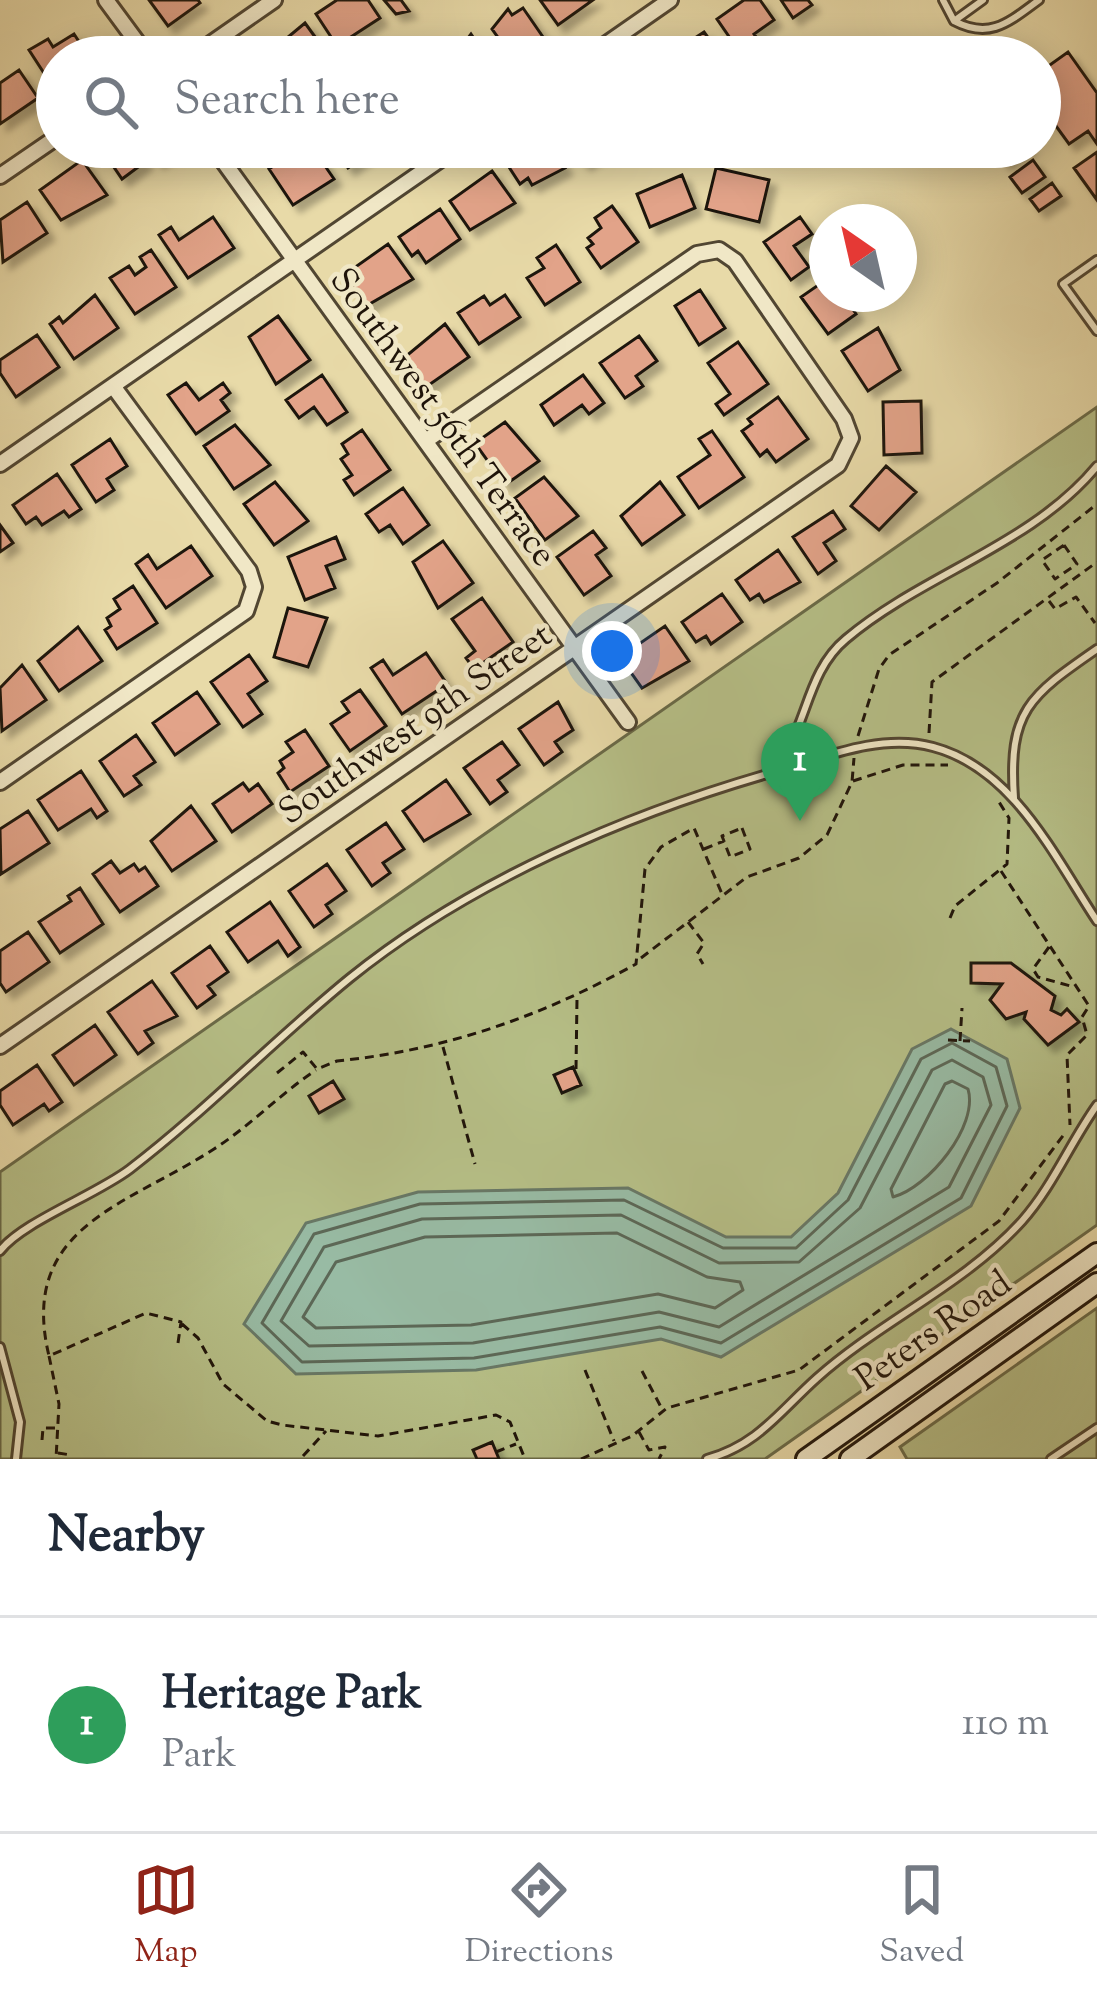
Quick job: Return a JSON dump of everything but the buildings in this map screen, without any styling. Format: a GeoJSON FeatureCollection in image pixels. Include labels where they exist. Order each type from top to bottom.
{"type":"FeatureCollection","features":[{"type":"Feature","properties":{"kind":"main road","name":"Peters Road"},"geometry":{"type":"LineString","coordinates":[[818,1456],[1097,1253]]}},
{"type":"Feature","properties":{"kind":"main road","name":"Peters Road"},"geometry":{"type":"LineString","coordinates":[[850,1459],[1097,1283]]}},
{"type":"Feature","properties":{"kind":"street"},"geometry":{"type":"LineString","coordinates":[[106,0],[133,36]]}},
{"type":"Feature","properties":{"kind":"street"},"geometry":{"type":"LineString","coordinates":[[222,36],[274,0]]}},
{"type":"Feature","properties":{"kind":"street"},"geometry":{"type":"LineString","coordinates":[[618,36],[670,0]]}},
{"type":"Feature","properties":{"kind":"street"},"geometry":{"type":"LineString","coordinates":[[0,176],[36,151]]}},
{"type":"Feature","properties":{"kind":"street","name":"Southwest 56th Terrace"},"geometry":{"type":"LineString","coordinates":[[228,168],[628,722]]}},
{"type":"Feature","properties":{"kind":"street"},"geometry":{"type":"LineString","coordinates":[[0,464],[428,168]]}},
{"type":"Feature","properties":{"kind":"street","name":"Southwest 9th Street"},"geometry":{"type":"LineString","coordinates":[[2,1040],[838,465],[851,437],[844,419],[735,261],[719,250],[698,254],[427,440]]}},
{"type":"Feature","properties":{"kind":"street"},"geometry":{"type":"LineString","coordinates":[[0,782],[246,610],[254,587],[249,571],[113,386]]}},
{"type":"Feature","properties":{"kind":"lane"},"geometry":{"type":"LineString","coordinates":[[943,0],[954,21],[974,31],[1000,29],[1039,0]]}},
{"type":"Feature","properties":{"kind":"lane"},"geometry":{"type":"LineString","coordinates":[[954,21],[983,0]]}},
{"type":"Feature","properties":{"kind":"lane"},"geometry":{"type":"LineString","coordinates":[[1097,260],[1063,284],[1097,331]]}},
{"type":"Feature","properties":{"kind":"lane"},"geometry":{"type":"LineString","coordinates":[[757,777],[786,754],[813,680],[842,641],[1063,502],[1097,466]]}},
{"type":"Feature","properties":{"kind":"lane"},"geometry":{"type":"LineString","coordinates":[[1015,802],[1011,750],[1023,714],[1045,686],[1097,649]]}},
{"type":"Feature","properties":{"kind":"lane"},"geometry":{"type":"LineString","coordinates":[[0,1251],[18,1234],[82,1203],[130,1169],[354,974],[456,908],[570,847],[757,777],[869,745],[904,741],[971,758],[1015,802],[1097,921]]}},
{"type":"Feature","properties":{"kind":"lane"},"geometry":{"type":"LineString","coordinates":[[707,1459],[762,1433],[816,1378],[967,1270],[1018,1225],[1045,1193],[1097,1105]]}},
{"type":"Feature","properties":{"kind":"lane"},"geometry":{"type":"LineString","coordinates":[[0,1347],[20,1422],[16,1459]]}},
{"type":"Feature","properties":{"kind":"lane"},"geometry":{"type":"LineString","coordinates":[[1051,1459],[1097,1428]]}},
{"type":"Feature","properties":{"kind":"path"},"geometry":{"type":"LineString","coordinates":[[855,744],[879,669],[890,655],[1043,549],[1097,504]]}},
{"type":"Feature","properties":{"kind":"path"},"geometry":{"type":"LineString","coordinates":[[1064,545],[1077,564],[1055,579],[1042,560],[1048,556],[1064,545]]}},
{"type":"Feature","properties":{"kind":"path"},"geometry":{"type":"LineString","coordinates":[[1043,549],[1048,556]]}},
{"type":"Feature","properties":{"kind":"path"},"geometry":{"type":"LineString","coordinates":[[929,736],[932,682],[1097,562]]}},
{"type":"Feature","properties":{"kind":"path"},"geometry":{"type":"LineString","coordinates":[[1048,599],[1055,609],[1076,597],[1095,623]]}},
{"type":"Feature","properties":{"kind":"path"},"geometry":{"type":"LineString","coordinates":[[70,1455],[56,1456],[58,1428],[41,1307],[47,1271],[58,1254],[96,1220],[215,1148],[317,1069],[337,1061],[442,1046],[577,997],[639,960],[746,877],[799,858],[827,835],[852,782],[854,757]]}},
{"type":"Feature","properties":{"kind":"path"},"geometry":{"type":"LineString","coordinates":[[852,782],[903,765],[936,762],[954,767]]}},
{"type":"Feature","properties":{"kind":"path"},"geometry":{"type":"LineString","coordinates":[[950,918],[955,906],[1001,871],[1010,846],[1009,818],[995,796]]}},
{"type":"Feature","properties":{"kind":"path"},"geometry":{"type":"LineString","coordinates":[[639,960],[644,869],[661,847],[694,828],[722,894]]}},
{"type":"Feature","properties":{"kind":"path"},"geometry":{"type":"LineString","coordinates":[[742,828],[750,849],[730,857],[724,842],[722,836],[742,828]]}},
{"type":"Feature","properties":{"kind":"path"},"geometry":{"type":"LineString","coordinates":[[703,849],[724,842]]}},
{"type":"Feature","properties":{"kind":"path"},"geometry":{"type":"LineString","coordinates":[[581,1459],[638,1430],[663,1411],[799,1370],[999,1221],[1070,1124],[1067,1055],[1087,1035],[1082,1017],[1089,1006],[1001,871]]}},
{"type":"Feature","properties":{"kind":"path"},"geometry":{"type":"LineString","coordinates":[[687,921],[704,943],[697,954],[704,964]]}},
{"type":"Feature","properties":{"kind":"path"},"geometry":{"type":"LineString","coordinates":[[1051,945],[1034,969],[1038,977],[1079,988]]}},
{"type":"Feature","properties":{"kind":"path"},"geometry":{"type":"LineString","coordinates":[[576,1069],[577,997]]}},
{"type":"Feature","properties":{"kind":"path"},"geometry":{"type":"LineString","coordinates":[[960,1041],[962,1008]]}},
{"type":"Feature","properties":{"kind":"path"},"geometry":{"type":"LineString","coordinates":[[948,1040],[970,1041]]}},
{"type":"Feature","properties":{"kind":"path"},"geometry":{"type":"LineString","coordinates":[[442,1046],[475,1164]]}},
{"type":"Feature","properties":{"kind":"path"},"geometry":{"type":"LineString","coordinates":[[277,1073],[303,1052],[317,1069]]}},
{"type":"Feature","properties":{"kind":"path"},"geometry":{"type":"LineString","coordinates":[[49,1356],[146,1312],[181,1322],[198,1338],[224,1384],[267,1420],[378,1436],[496,1414],[510,1422],[524,1459]]}},
{"type":"Feature","properties":{"kind":"path"},"geometry":{"type":"LineString","coordinates":[[178,1343],[181,1322]]}},
{"type":"Feature","properties":{"kind":"path"},"geometry":{"type":"LineString","coordinates":[[585,1370],[615,1443]]}},
{"type":"Feature","properties":{"kind":"path"},"geometry":{"type":"LineString","coordinates":[[642,1371],[663,1411]]}},
{"type":"Feature","properties":{"kind":"path"},"geometry":{"type":"LineString","coordinates":[[42,1440],[43,1428],[58,1428]]}},
{"type":"Feature","properties":{"kind":"path"},"geometry":{"type":"LineString","coordinates":[[303,1456],[327,1429]]}},
{"type":"Feature","properties":{"kind":"path"},"geometry":{"type":"LineString","coordinates":[[638,1430],[649,1450],[664,1447],[659,1459]]}},
{"type":"Feature","properties":{"kind":"path"},"geometry":{"type":"LineString","coordinates":[[496,1452],[518,1443]]}},
{"type":"Feature","properties":{"kind":"shaded area"},"geometry":{"type":"Polygon","coordinates":[[[1097,407],[1097,1225],[765,1459],[0,1459],[0,1172],[1097,407]]]}},
{"type":"Feature","properties":{"kind":"shaded area"},"geometry":{"type":"Polygon","coordinates":[[[1097,1308],[1097,1459],[907,1459],[900,1447],[1097,1308]]]}},
{"type":"Feature","properties":{"kind":"water"},"geometry":{"type":"Polygon","coordinates":[[[951,1029],[1007,1059],[1020,1108],[971,1206],[721,1357],[661,1339],[476,1370],[296,1374],[244,1324],[306,1223],[418,1192],[628,1188],[726,1237],[791,1237],[838,1193],[912,1049],[951,1029]]]}},
{"type":"Feature","properties":{"kind":"place","name":"Heritage Park"},"geometry":{"type":"Point","coordinates":[800,821]}}]}
